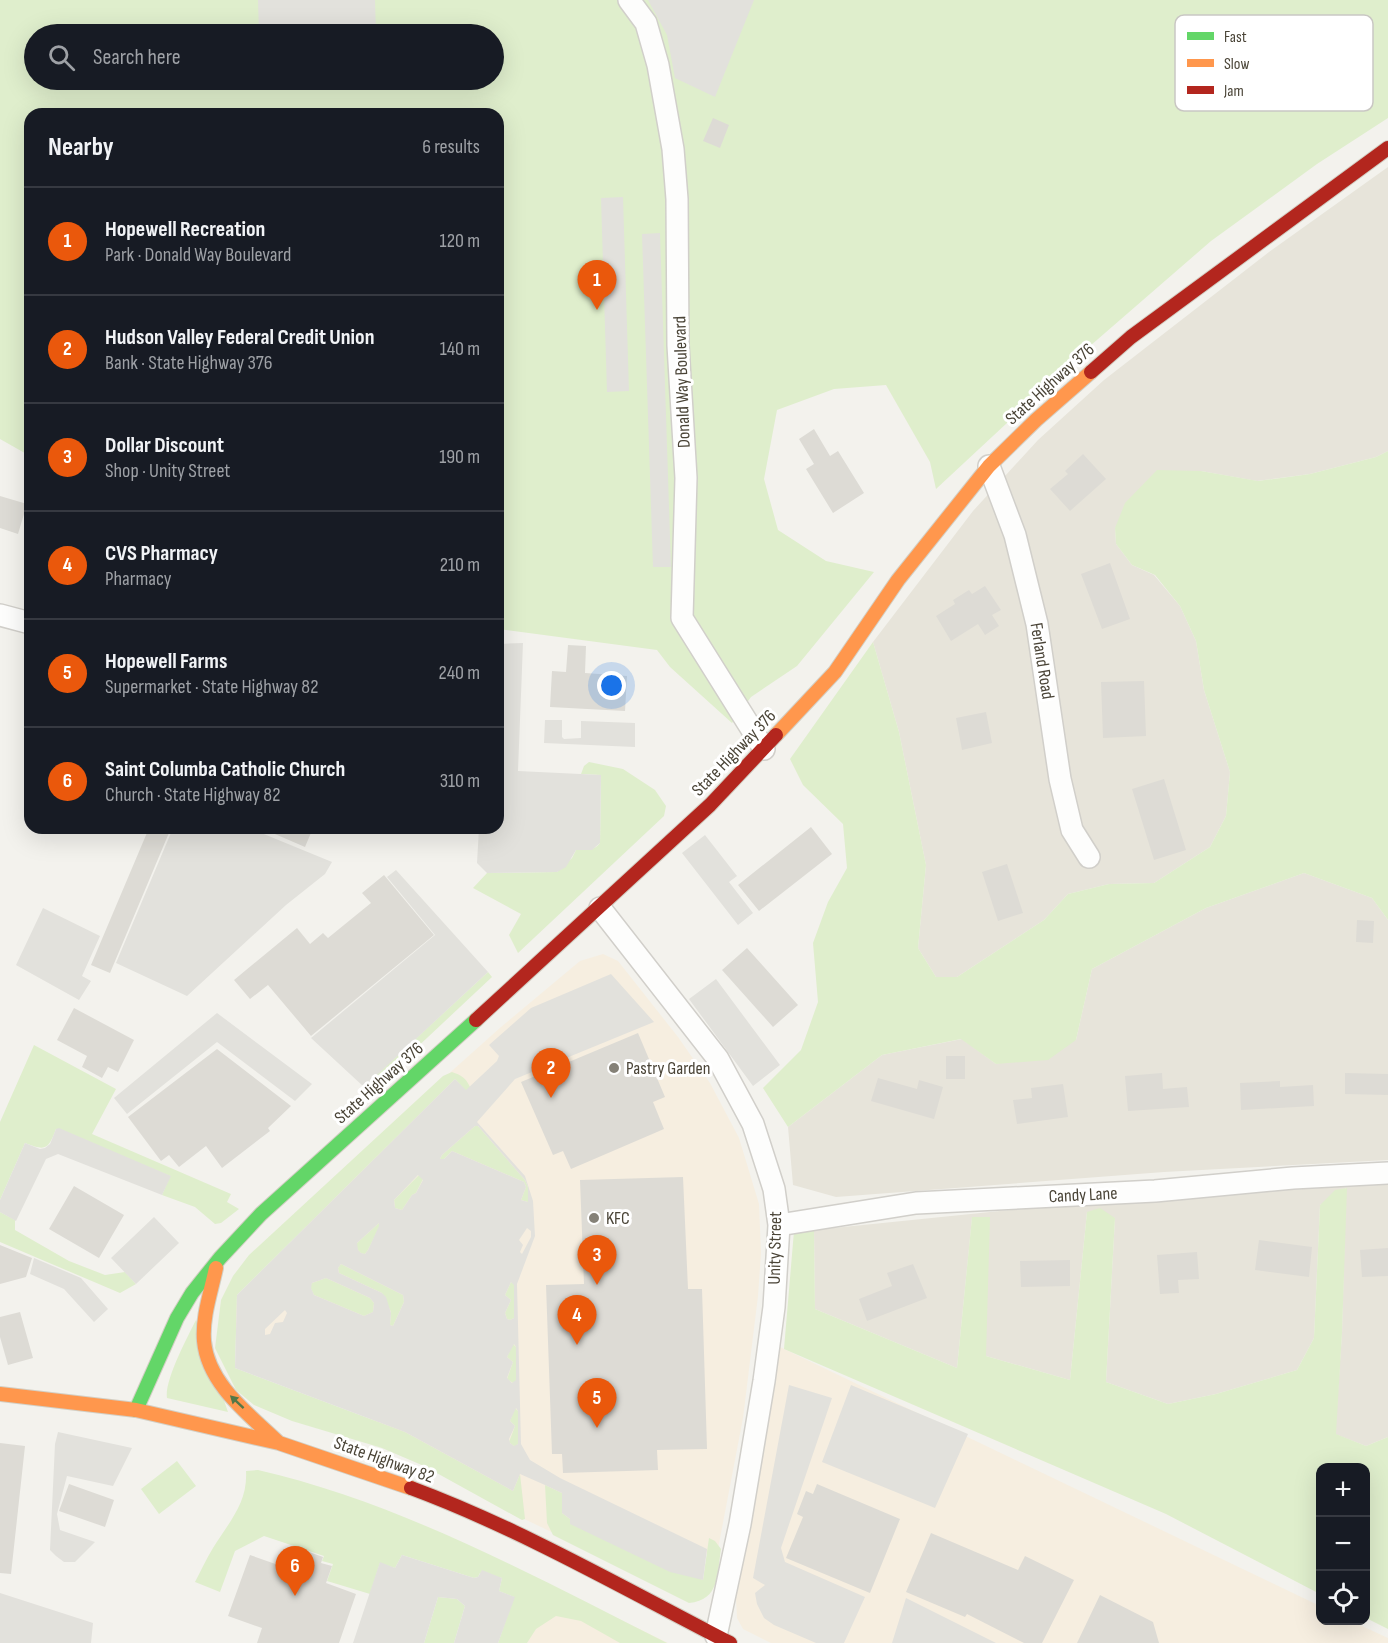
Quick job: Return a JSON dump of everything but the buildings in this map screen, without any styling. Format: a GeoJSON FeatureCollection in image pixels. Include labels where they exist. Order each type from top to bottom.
{"type":"FeatureCollection","features":[{"type":"Feature","properties":{"kind":"main road","name":"State Highway 376"},"geometry":{"type":"LineString","coordinates":[[136,1410],[160,1353],[184,1306],[218,1261],[261,1214],[683,832],[764,749],[835,672],[898,580],[988,466],[1036,420],[1131,337],[1388,148]]}},
{"type":"Feature","properties":{"kind":"main road"},"geometry":{"type":"LineString","coordinates":[[218,1261],[204,1342],[209,1364],[221,1385],[279,1443]]}},
{"type":"Feature","properties":{"kind":"main road","name":"State Highway 82"},"geometry":{"type":"LineString","coordinates":[[0,1394],[136,1410],[279,1443],[358,1469],[448,1502],[542,1547],[723,1640]]}},
{"type":"Feature","properties":{"kind":"street","name":"Donald Way Boulevard"},"geometry":{"type":"LineString","coordinates":[[629,0],[646,23],[658,65],[673,149],[677,199],[678,345],[686,478],[682,618],[764,749]]}},
{"type":"Feature","properties":{"kind":"street","name":"Ferland Road"},"geometry":{"type":"LineString","coordinates":[[988,466],[1015,536],[1037,624],[1060,779],[1072,830],[1089,857]]}},
{"type":"Feature","properties":{"kind":"street"},"geometry":{"type":"LineString","coordinates":[[0,615],[24,621]]}},
{"type":"Feature","properties":{"kind":"street","name":"Unity Street"},"geometry":{"type":"LineString","coordinates":[[600,908],[718,1059],[753,1124],[774,1189],[779,1225],[774,1306],[723,1640]]}},
{"type":"Feature","properties":{"kind":"street","name":"Candy Lane"},"geometry":{"type":"LineString","coordinates":[[779,1225],[916,1203],[1155,1191],[1293,1178],[1388,1173]]}},
{"type":"Feature","properties":{"kind":"shaded area"},"geometry":{"type":"Polygon","coordinates":[[[258,0],[375,0],[376,24],[259,24],[258,0]]]}},
{"type":"Feature","properties":{"kind":"shaded area"},"geometry":{"type":"Polygon","coordinates":[[[648,0],[754,0],[715,97],[675,78],[667,35],[648,0]]]}},
{"type":"Feature","properties":{"kind":"shaded area"},"geometry":{"type":"Polygon","coordinates":[[[1388,167],[1388,451],[1376,457],[1310,474],[1257,481],[1201,471],[1115,528],[1116,544],[1132,565],[1154,575],[1180,606],[1196,641],[1204,690],[1230,772],[1226,816],[1210,847],[1154,883],[1109,884],[1068,894],[1044,920],[957,977],[936,977],[918,948],[926,865],[899,732],[873,642],[973,511],[1038,440],[1104,380],[1269,252],[1388,167]]]}},
{"type":"Feature","properties":{"kind":"shaded area"},"geometry":{"type":"Polygon","coordinates":[[[623,197],[629,391],[607,392],[601,198],[623,197]]]}},
{"type":"Feature","properties":{"kind":"shaded area"},"geometry":{"type":"Polygon","coordinates":[[[660,233],[671,567],[653,567],[642,234],[660,233]]]}},
{"type":"Feature","properties":{"kind":"shaded area"},"geometry":{"type":"Polygon","coordinates":[[[523,643],[518,771],[601,775],[600,843],[592,850],[576,850],[566,867],[557,872],[487,873],[477,863],[479,834],[504,834],[504,644],[523,643]]]}},
{"type":"Feature","properties":{"kind":"shaded area"},"geometry":{"type":"Polygon","coordinates":[[[545,720],[562,720],[564,739],[581,738],[581,721],[635,723],[635,747],[544,743],[545,720]]]}},
{"type":"Feature","properties":{"kind":"shaded area"},"geometry":{"type":"Polygon","coordinates":[[[170,834],[264,834],[332,862],[325,874],[286,905],[187,996],[116,963],[170,834]]]}},
{"type":"Feature","properties":{"kind":"shaded area"},"geometry":{"type":"Polygon","coordinates":[[[705,835],[737,876],[729,882],[753,913],[738,925],[682,853],[705,835]]]}},
{"type":"Feature","properties":{"kind":"shaded area"},"geometry":{"type":"Polygon","coordinates":[[[396,870],[488,972],[364,1087],[311,1038],[435,935],[387,877],[396,870]]]}},
{"type":"Feature","properties":{"kind":"shaded area"},"geometry":{"type":"Polygon","coordinates":[[[1304,873],[1372,898],[1388,920],[1388,1160],[1164,1172],[836,1197],[793,1185],[788,1127],[882,1055],[962,1039],[996,1064],[1076,1040],[1092,969],[1206,908],[1304,873]]]}},
{"type":"Feature","properties":{"kind":"shaded area"},"geometry":{"type":"Polygon","coordinates":[[[43,908],[100,936],[82,976],[91,981],[79,1000],[16,965],[43,908]]]}},
{"type":"Feature","properties":{"kind":"shaded area"},"geometry":{"type":"Polygon","coordinates":[[[603,954],[618,961],[678,1037],[710,1083],[739,1138],[759,1204],[761,1253],[758,1296],[743,1418],[717,1554],[583,1547],[520,1517],[221,1320],[426,1094],[580,961],[603,954]]]}},
{"type":"Feature","properties":{"kind":"shaded area"},"geometry":{"type":"Polygon","coordinates":[[[611,974],[654,1022],[515,1079],[477,1122],[525,1176],[533,1201],[535,1236],[517,1284],[521,1444],[530,1460],[560,1478],[707,1549],[703,1580],[670,1572],[570,1524],[570,1519],[562,1513],[562,1493],[545,1485],[520,1474],[513,1491],[405,1432],[235,1368],[237,1295],[455,1079],[466,1090],[497,1061],[499,1056],[489,1045],[531,1008],[611,974]],[[475,1126],[440,1159],[444,1159],[452,1151],[524,1182],[526,1187],[521,1200],[528,1202],[528,1187],[525,1180],[478,1126],[475,1126]],[[418,1175],[394,1200],[395,1208],[402,1210],[412,1195],[416,1193],[423,1180],[418,1175]],[[379,1223],[357,1243],[358,1250],[365,1254],[379,1223]],[[527,1228],[519,1240],[523,1245],[520,1252],[522,1254],[531,1237],[531,1231],[527,1228]],[[341,1264],[338,1268],[339,1273],[386,1297],[391,1313],[390,1325],[393,1326],[404,1302],[403,1295],[341,1264]],[[326,1278],[312,1283],[311,1288],[314,1295],[364,1316],[373,1312],[374,1303],[370,1298],[326,1278]],[[511,1282],[505,1295],[511,1300],[505,1313],[507,1319],[510,1320],[514,1318],[514,1285],[511,1282]],[[285,1310],[265,1329],[265,1335],[270,1334],[275,1323],[283,1322],[287,1313],[285,1310]],[[514,1344],[507,1357],[513,1362],[507,1378],[512,1383],[516,1380],[516,1347],[514,1344]],[[516,1408],[510,1421],[515,1426],[509,1439],[514,1446],[518,1444],[518,1411],[516,1408]]]}},
{"type":"Feature","properties":{"kind":"shaded area"},"geometry":{"type":"Polygon","coordinates":[[[716,979],[780,1065],[753,1086],[689,999],[716,979]]]}},
{"type":"Feature","properties":{"kind":"shaded area"},"geometry":{"type":"Polygon","coordinates":[[[217,1013],[312,1084],[295,1101],[217,1042],[127,1114],[114,1098],[217,1013]]]}},
{"type":"Feature","properties":{"kind":"shaded area"},"geometry":{"type":"Polygon","coordinates":[[[59,1128],[171,1176],[162,1195],[58,1154],[46,1159],[16,1221],[0,1212],[0,1200],[25,1143],[40,1149],[45,1148],[50,1144],[56,1129],[59,1128]]]}},
{"type":"Feature","properties":{"kind":"shaded area"},"geometry":{"type":"Polygon","coordinates":[[[1388,1184],[1388,1437],[1366,1446],[1335,1434],[1342,1333],[1346,1188],[1320,1205],[1314,1338],[1297,1370],[1216,1394],[1168,1404],[1106,1382],[1115,1218],[1087,1212],[1070,1380],[986,1356],[972,1218],[957,1368],[815,1309],[814,1230],[1153,1198],[1388,1184]]]}},
{"type":"Feature","properties":{"kind":"shaded area"},"geometry":{"type":"Polygon","coordinates":[[[154,1217],[179,1243],[136,1284],[111,1258],[154,1217]]]}},
{"type":"Feature","properties":{"kind":"shaded area"},"geometry":{"type":"Polygon","coordinates":[[[34,1258],[81,1278],[108,1309],[94,1322],[64,1289],[30,1274],[34,1258]]]}},
{"type":"Feature","properties":{"kind":"shaded area"},"geometry":{"type":"Polygon","coordinates":[[[780,1347],[1316,1604],[1316,1625],[1360,1625],[1388,1638],[1388,1643],[771,1643],[743,1629],[737,1618],[736,1598],[780,1347]]]}},
{"type":"Feature","properties":{"kind":"shaded area"},"geometry":{"type":"Polygon","coordinates":[[[789,1385],[832,1398],[781,1548],[785,1562],[865,1597],[844,1643],[816,1643],[774,1625],[764,1618],[757,1604],[755,1593],[765,1585],[753,1578],[789,1385]]]}},
{"type":"Feature","properties":{"kind":"shaded area"},"geometry":{"type":"Polygon","coordinates":[[[851,1385],[968,1434],[935,1508],[822,1462],[851,1385]]]}},
{"type":"Feature","properties":{"kind":"shaded area"},"geometry":{"type":"Polygon","coordinates":[[[58,1432],[132,1448],[113,1486],[67,1476],[57,1514],[60,1530],[95,1542],[75,1562],[64,1562],[50,1550],[55,1444],[58,1432]]]}},
{"type":"Feature","properties":{"kind":"shaded area"},"geometry":{"type":"Polygon","coordinates":[[[402,1555],[474,1578],[478,1577],[482,1570],[502,1578],[499,1591],[515,1597],[498,1643],[454,1643],[465,1606],[457,1599],[438,1597],[424,1643],[353,1643],[380,1562],[395,1568],[402,1555]]]}},
{"type":"Feature","properties":{"kind":"shaded area"},"geometry":{"type":"Polygon","coordinates":[[[533,1577],[668,1643],[508,1643],[533,1577]]]}},
{"type":"Feature","properties":{"kind":"shaded area"},"geometry":{"type":"Polygon","coordinates":[[[0,1593],[93,1623],[91,1643],[0,1643],[0,1593]]]}},
{"type":"Feature","properties":{"kind":"shaded area"},"geometry":{"type":"Polygon","coordinates":[[[906,1598],[996,1643],[892,1643],[906,1598]]]}},
{"type":"Feature","properties":{"kind":"green space"},"geometry":{"type":"Polygon","coordinates":[[[0,0],[1388,0],[1388,118],[1317,164],[1211,241],[1090,346],[936,489],[930,462],[886,385],[834,389],[777,410],[764,479],[778,530],[826,561],[874,572],[797,666],[751,697],[732,723],[670,667],[657,650],[504,630],[504,108],[24,108],[24,453],[0,439],[0,0]]]}},
{"type":"Feature","properties":{"kind":"green space"},"geometry":{"type":"Polygon","coordinates":[[[1388,451],[1388,920],[1372,898],[1304,873],[1206,908],[1092,969],[1076,1040],[1048,1060],[996,1064],[961,1039],[882,1055],[788,1127],[763,1088],[801,1050],[818,1002],[813,943],[828,902],[847,868],[843,824],[803,785],[790,759],[873,642],[899,732],[926,865],[918,948],[936,977],[957,977],[1044,920],[1068,894],[1109,884],[1154,883],[1210,847],[1226,816],[1230,772],[1204,690],[1196,641],[1180,606],[1155,575],[1132,565],[1116,544],[1115,528],[1125,503],[1157,470],[1201,471],[1258,481],[1310,474],[1376,457],[1388,451]]]}},
{"type":"Feature","properties":{"kind":"green space"},"geometry":{"type":"Polygon","coordinates":[[[589,762],[623,769],[655,790],[666,806],[664,816],[518,953],[509,935],[521,914],[473,888],[487,873],[557,872],[572,858],[576,850],[592,849],[600,843],[601,775],[581,774],[584,766],[589,762]]]}},
{"type":"Feature","properties":{"kind":"green space"},"geometry":{"type":"Polygon","coordinates":[[[488,972],[492,977],[379,1083],[372,1079],[488,972]]]}},
{"type":"Feature","properties":{"kind":"green space"},"geometry":{"type":"Polygon","coordinates":[[[34,1045],[116,1089],[92,1134],[231,1194],[227,1202],[239,1209],[221,1223],[215,1224],[195,1207],[162,1195],[170,1176],[56,1129],[51,1141],[45,1147],[25,1143],[0,1200],[0,1122],[34,1045]]]}},
{"type":"Feature","properties":{"kind":"green space"},"geometry":{"type":"Polygon","coordinates":[[[452,1072],[463,1077],[470,1087],[466,1091],[455,1079],[237,1295],[235,1368],[405,1432],[513,1491],[520,1474],[525,1519],[522,1520],[424,1466],[382,1448],[292,1421],[254,1405],[236,1390],[215,1348],[221,1300],[233,1276],[249,1255],[443,1076],[452,1072]]]}},
{"type":"Feature","properties":{"kind":"green space"},"geometry":{"type":"Polygon","coordinates":[[[475,1126],[478,1126],[525,1180],[528,1187],[528,1202],[521,1200],[526,1187],[524,1182],[452,1151],[444,1159],[440,1159],[475,1126]]]}},
{"type":"Feature","properties":{"kind":"green space"},"geometry":{"type":"Polygon","coordinates":[[[419,1175],[423,1179],[416,1193],[412,1195],[402,1210],[395,1208],[394,1200],[419,1175]]]}},
{"type":"Feature","properties":{"kind":"green space"},"geometry":{"type":"Polygon","coordinates":[[[1347,1188],[1336,1434],[1366,1446],[1388,1437],[1388,1629],[1370,1620],[1370,1463],[1316,1463],[1316,1592],[1166,1514],[784,1349],[794,1231],[814,1230],[815,1309],[957,1368],[972,1217],[990,1217],[986,1356],[1070,1380],[1087,1212],[1100,1208],[1115,1218],[1106,1382],[1168,1404],[1216,1394],[1297,1370],[1314,1338],[1320,1205],[1335,1190],[1347,1188]]]}},
{"type":"Feature","properties":{"kind":"green space"},"geometry":{"type":"Polygon","coordinates":[[[0,1212],[15,1220],[15,1230],[69,1261],[105,1275],[125,1272],[136,1284],[120,1293],[0,1242],[0,1212]]]}},
{"type":"Feature","properties":{"kind":"green space"},"geometry":{"type":"Polygon","coordinates":[[[379,1223],[380,1226],[368,1250],[365,1254],[361,1253],[357,1243],[379,1223]]]}},
{"type":"Feature","properties":{"kind":"green space"},"geometry":{"type":"Polygon","coordinates":[[[341,1264],[403,1295],[404,1302],[393,1326],[390,1325],[391,1312],[382,1293],[339,1273],[338,1268],[341,1264]]]}},
{"type":"Feature","properties":{"kind":"green space"},"geometry":{"type":"Polygon","coordinates":[[[326,1278],[370,1298],[374,1303],[373,1312],[364,1316],[314,1295],[310,1287],[312,1283],[326,1278]]]}},
{"type":"Feature","properties":{"kind":"green space"},"geometry":{"type":"Polygon","coordinates":[[[511,1282],[514,1284],[514,1318],[510,1320],[507,1319],[505,1313],[511,1300],[505,1295],[511,1282]]]}},
{"type":"Feature","properties":{"kind":"green space"},"geometry":{"type":"Polygon","coordinates":[[[196,1320],[228,1412],[167,1398],[173,1370],[196,1320]]]}},
{"type":"Feature","properties":{"kind":"green space"},"geometry":{"type":"Polygon","coordinates":[[[513,1344],[516,1347],[516,1381],[513,1383],[507,1379],[513,1362],[507,1357],[513,1344]]]}},
{"type":"Feature","properties":{"kind":"green space"},"geometry":{"type":"Polygon","coordinates":[[[515,1408],[518,1411],[518,1444],[515,1447],[509,1442],[515,1426],[510,1421],[515,1408]]]}},
{"type":"Feature","properties":{"kind":"green space"},"geometry":{"type":"Polygon","coordinates":[[[177,1461],[196,1486],[159,1514],[141,1489],[177,1461]]]}},
{"type":"Feature","properties":{"kind":"green space"},"geometry":{"type":"Polygon","coordinates":[[[258,1470],[312,1484],[416,1522],[518,1568],[667,1643],[620,1643],[581,1621],[556,1616],[536,1629],[527,1643],[498,1643],[514,1597],[499,1591],[502,1578],[480,1573],[474,1578],[402,1555],[395,1568],[380,1563],[370,1594],[327,1581],[333,1564],[322,1561],[324,1556],[264,1536],[235,1551],[220,1592],[195,1582],[210,1552],[241,1503],[246,1471],[258,1470]]]}},
{"type":"Feature","properties":{"kind":"green space"},"geometry":{"type":"Polygon","coordinates":[[[545,1485],[562,1493],[562,1513],[570,1519],[703,1580],[709,1538],[715,1541],[721,1549],[712,1591],[707,1597],[689,1603],[553,1535],[547,1523],[545,1485]]]}},
{"type":"Feature","properties":{"kind":"green space"},"geometry":{"type":"Polygon","coordinates":[[[438,1597],[457,1599],[465,1606],[454,1643],[424,1643],[438,1597]]]}},
{"type":"Feature","properties":{"kind":"traffic: fast"},"geometry":{"type":"LineString","coordinates":[[136,1410],[177,1318],[192,1293],[220,1258],[261,1214],[476,1020]]}},
{"type":"Feature","properties":{"kind":"traffic: slow"},"geometry":{"type":"LineString","coordinates":[[776,735],[835,672],[898,580],[989,466],[1036,420],[1091,372]]}},
{"type":"Feature","properties":{"kind":"traffic: slow"},"geometry":{"type":"LineString","coordinates":[[216,1268],[204,1323],[207,1357],[213,1372],[232,1398],[279,1443]]}},
{"type":"Feature","properties":{"kind":"traffic: slow"},"geometry":{"type":"LineString","coordinates":[[0,1394],[136,1410],[279,1443],[411,1488]]}},
{"type":"Feature","properties":{"kind":"traffic: jam"},"geometry":{"type":"LineString","coordinates":[[1091,372],[1131,337],[1388,148]]}},
{"type":"Feature","properties":{"kind":"traffic: jam"},"geometry":{"type":"LineString","coordinates":[[476,1020],[710,805],[776,735]]}},
{"type":"Feature","properties":{"kind":"traffic: jam"},"geometry":{"type":"LineString","coordinates":[[411,1488],[532,1541],[730,1643]]}},
{"type":"Feature","properties":{"kind":"place","name":"Hopewell Recreation"},"geometry":{"type":"Point","coordinates":[597,310]}},
{"type":"Feature","properties":{"kind":"place","name":"Pastry Garden"},"geometry":{"type":"Point","coordinates":[614,1068]}},
{"type":"Feature","properties":{"kind":"place","name":"Hudson Valley Federal Credit Union"},"geometry":{"type":"Point","coordinates":[551,1098]}},
{"type":"Feature","properties":{"kind":"place","name":"KFC"},"geometry":{"type":"Point","coordinates":[594,1218]}},
{"type":"Feature","properties":{"kind":"place","name":"Dollar Discount"},"geometry":{"type":"Point","coordinates":[597,1285]}},
{"type":"Feature","properties":{"kind":"place","name":"CVS Pharmacy"},"geometry":{"type":"Point","coordinates":[577,1345]}},
{"type":"Feature","properties":{"kind":"place","name":"Hopewell Farms"},"geometry":{"type":"Point","coordinates":[597,1428]}},
{"type":"Feature","properties":{"kind":"place","name":"Saint Columba Catholic Church"},"geometry":{"type":"Point","coordinates":[295,1596]}}]}
